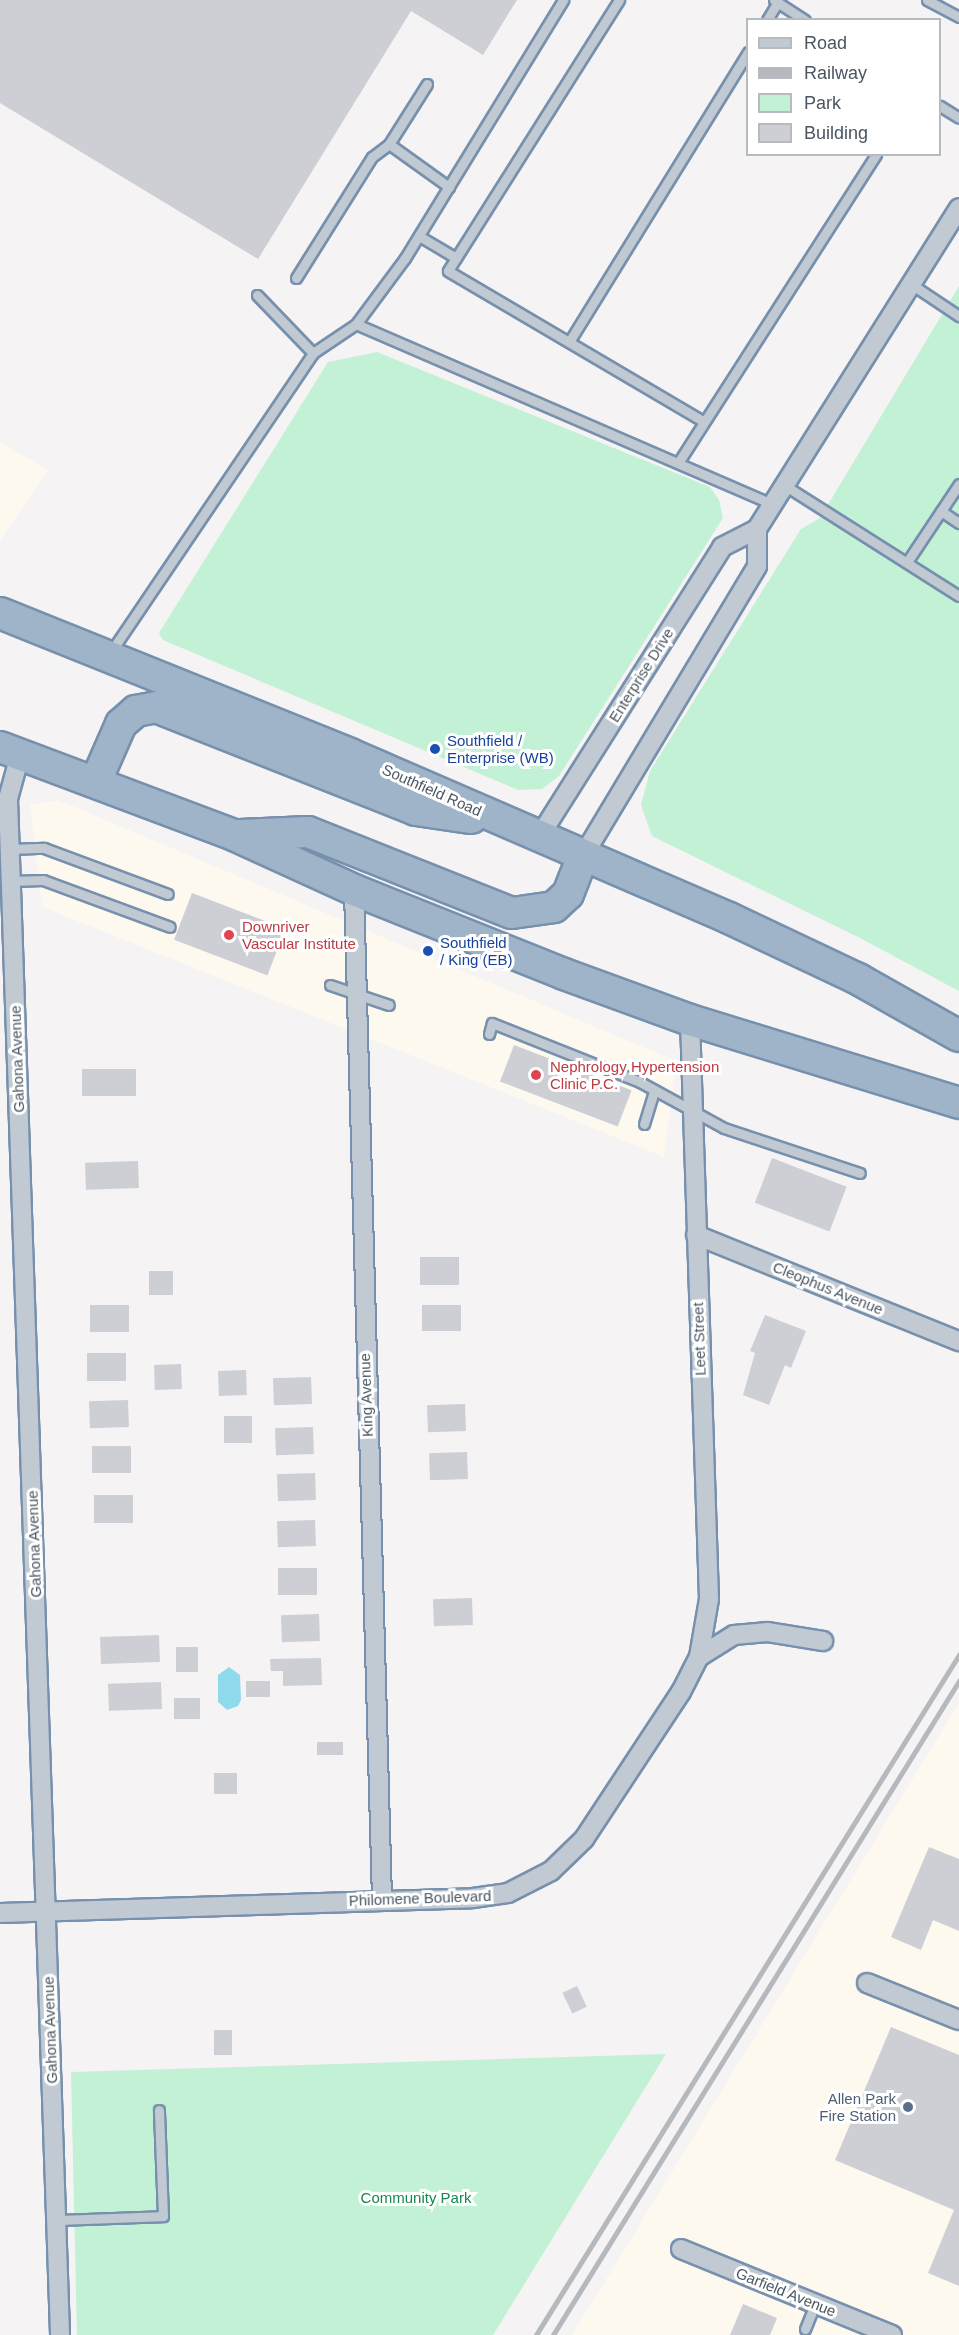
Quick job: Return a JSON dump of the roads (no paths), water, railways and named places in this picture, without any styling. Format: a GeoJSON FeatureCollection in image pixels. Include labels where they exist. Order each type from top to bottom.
{"type":"FeatureCollection","features":[{"type":"Feature","properties":{"kind":"highway","name":"Southfield Road"},"geometry":{"type":"LineString","coordinates":[[0,613],[109,655],[506,822],[858,979],[959,1014]]}},
{"type":"Feature","properties":{"kind":"highway"},"geometry":{"type":"LineString","coordinates":[[96,781],[121,724],[136,711],[156,707],[416,810],[506,822]]}},
{"type":"Feature","properties":{"kind":"highway"},"geometry":{"type":"LineString","coordinates":[[10,751],[96,781],[234,835],[354,890],[690,1020],[844,1070],[959,1103]]}},
{"type":"Feature","properties":{"kind":"highway"},"geometry":{"type":"LineString","coordinates":[[234,835],[308,832],[512,913],[554,907],[568,894],[583,856]]}},
{"type":"Feature","properties":{"kind":"highway","name":"Southfield Road"},"geometry":{"type":"LineString","coordinates":[[858,979],[959,1036]]}},
{"type":"Feature","properties":{"kind":"highway"},"geometry":{"type":"LineString","coordinates":[[844,1070],[959,1121]]}},
{"type":"Feature","properties":{"kind":"street"},"geometry":{"type":"LineString","coordinates":[[583,856],[757,566],[757,529],[959,208]]}},
{"type":"Feature","properties":{"kind":"street","name":"Enterprise Drive"},"geometry":{"type":"LineString","coordinates":[[539,837],[722,547],[757,529]]}},
{"type":"Feature","properties":{"kind":"street","name":"Gahona Avenue"},"geometry":{"type":"LineString","coordinates":[[10,751],[7,858],[11,881],[60,2335]]}},
{"type":"Feature","properties":{"kind":"street","name":"King Avenue"},"geometry":{"type":"LineString","coordinates":[[354,890],[355,994],[382,1900]]}},
{"type":"Feature","properties":{"kind":"street","name":"Leet Street"},"geometry":{"type":"LineString","coordinates":[[690,1020],[709,1599],[699,1657]]}},
{"type":"Feature","properties":{"kind":"street","name":"Cleophus Avenue"},"geometry":{"type":"LineString","coordinates":[[696,1235],[959,1341]]}},
{"type":"Feature","properties":{"kind":"street"},"geometry":{"type":"LineString","coordinates":[[699,1657],[734,1635],[768,1632],[823,1641]]}},
{"type":"Feature","properties":{"kind":"street","name":"Philomene Boulevard"},"geometry":{"type":"LineString","coordinates":[[0,1913],[494,1896],[525,1887],[551,1871],[584,1839],[681,1692],[699,1657]]}},
{"type":"Feature","properties":{"kind":"street"},"geometry":{"type":"LineString","coordinates":[[867,1983],[959,2020]]}},
{"type":"Feature","properties":{"kind":"street","name":"Garfield Avenue"},"geometry":{"type":"LineString","coordinates":[[681,2249],[892,2335]]}},
{"type":"Feature","properties":{"kind":"lane"},"geometry":{"type":"LineString","coordinates":[[109,655],[313,353],[356,324],[419,236],[563,0]]}},
{"type":"Feature","properties":{"kind":"lane"},"geometry":{"type":"LineString","coordinates":[[619,0],[448,271],[704,422]]}},
{"type":"Feature","properties":{"kind":"lane"},"geometry":{"type":"LineString","coordinates":[[927,0],[959,17]]}},
{"type":"Feature","properties":{"kind":"lane"},"geometry":{"type":"LineString","coordinates":[[768,18],[776,1],[803,18]]}},
{"type":"Feature","properties":{"kind":"lane"},"geometry":{"type":"LineString","coordinates":[[569,342],[746,54]]}},
{"type":"Feature","properties":{"kind":"lane"},"geometry":{"type":"LineString","coordinates":[[296,278],[372,157],[389,144],[427,84]]}},
{"type":"Feature","properties":{"kind":"lane"},"geometry":{"type":"LineString","coordinates":[[941,107],[959,118]]}},
{"type":"Feature","properties":{"kind":"lane"},"geometry":{"type":"LineString","coordinates":[[389,144],[449,187]]}},
{"type":"Feature","properties":{"kind":"lane"},"geometry":{"type":"LineString","coordinates":[[678,463],[875,156]]}},
{"type":"Feature","properties":{"kind":"lane"},"geometry":{"type":"LineString","coordinates":[[419,236],[456,258]]}},
{"type":"Feature","properties":{"kind":"lane"},"geometry":{"type":"LineString","coordinates":[[911,284],[959,316]]}},
{"type":"Feature","properties":{"kind":"lane"},"geometry":{"type":"LineString","coordinates":[[257,295],[313,353]]}},
{"type":"Feature","properties":{"kind":"lane"},"geometry":{"type":"LineString","coordinates":[[356,324],[772,504]]}},
{"type":"Feature","properties":{"kind":"lane"},"geometry":{"type":"LineString","coordinates":[[907,562],[959,484]]}},
{"type":"Feature","properties":{"kind":"lane"},"geometry":{"type":"LineString","coordinates":[[784,485],[959,596]]}},
{"type":"Feature","properties":{"kind":"lane"},"geometry":{"type":"LineString","coordinates":[[941,511],[959,523]]}},
{"type":"Feature","properties":{"kind":"lane"},"geometry":{"type":"LineString","coordinates":[[7,858],[44,848],[168,894]]}},
{"type":"Feature","properties":{"kind":"lane"},"geometry":{"type":"LineString","coordinates":[[11,881],[43,880],[170,927]]}},
{"type":"Feature","properties":{"kind":"lane"},"geometry":{"type":"LineString","coordinates":[[330,985],[389,1005]]}},
{"type":"Feature","properties":{"kind":"lane"},"geometry":{"type":"LineString","coordinates":[[489,1034],[492,1023],[640,1082],[692,1113],[724,1128],[860,1173]]}},
{"type":"Feature","properties":{"kind":"lane"},"geometry":{"type":"LineString","coordinates":[[644,1124],[654,1091]]}},
{"type":"Feature","properties":{"kind":"lane"},"geometry":{"type":"LineString","coordinates":[[56,2220],[163,2216],[159,2110]]}},
{"type":"Feature","properties":{"kind":"lane"},"geometry":{"type":"LineString","coordinates":[[805,2329],[815,2304]]}},
{"type":"Feature","properties":{"kind":"water"},"geometry":{"type":"Polygon","coordinates":[[[229,1667],[240,1675],[241,1700],[238,1706],[227,1710],[218,1702],[218,1675],[229,1667]]]}},
{"type":"Feature","properties":{"kind":"railway"},"geometry":{"type":"LineString","coordinates":[[536,2335],[959,1655]]}},
{"type":"Feature","properties":{"kind":"railway"},"geometry":{"type":"LineString","coordinates":[[553,2335],[959,1681]]}},
{"type":"Feature","properties":{"kind":"place","name":"Southfield / Enterprise (WB)"},"geometry":{"type":"Point","coordinates":[435,749]}},
{"type":"Feature","properties":{"kind":"place","name":"Downriver Vascular Institute"},"geometry":{"type":"Point","coordinates":[229,935]}},
{"type":"Feature","properties":{"kind":"place","name":"Southfield / King (EB)"},"geometry":{"type":"Point","coordinates":[428,951]}},
{"type":"Feature","properties":{"kind":"place","name":"Nephrology Hypertension Clinic P.C."},"geometry":{"type":"Point","coordinates":[536,1075]}},
{"type":"Feature","properties":{"kind":"place","name":"Allen Park Fire Station"},"geometry":{"type":"Point","coordinates":[908,2107]}},
{"type":"Feature","properties":{"kind":"park label","name":"Community Park"},"geometry":{"type":"Point","coordinates":[416,2198]}}]}
